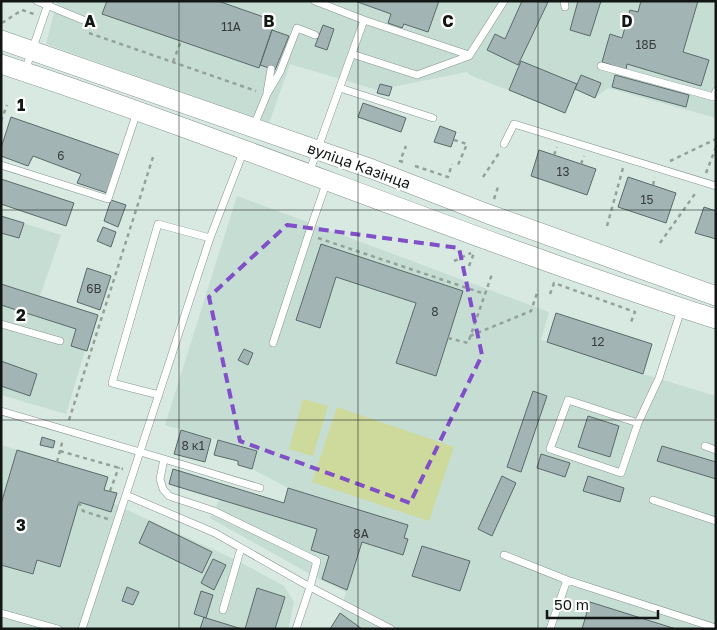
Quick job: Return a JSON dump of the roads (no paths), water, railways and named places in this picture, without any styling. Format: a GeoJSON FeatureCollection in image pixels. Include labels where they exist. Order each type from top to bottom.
{"type":"FeatureCollection","features":[{"type":"Feature","properties":{"kind":"main road","name":"вуліца Казінца"},"geometry":{"type":"LineString","coordinates":[[1,40],[317,150],[716,296]]}},
{"type":"Feature","properties":{"kind":"main road","name":"вуліца Казінца"},"geometry":{"type":"LineString","coordinates":[[1,64],[137,111],[612,284],[716,319]]}},
{"type":"Feature","properties":{"kind":"lane"},"geometry":{"type":"LineString","coordinates":[[37,1],[49,4],[88,22]]}},
{"type":"Feature","properties":{"kind":"lane"},"geometry":{"type":"LineString","coordinates":[[315,1],[469,56]]}},
{"type":"Feature","properties":{"kind":"lane"},"geometry":{"type":"LineString","coordinates":[[352,54],[417,75],[469,56],[504,1]]}},
{"type":"Feature","properties":{"kind":"lane"},"geometry":{"type":"LineString","coordinates":[[25,71],[49,4]]}},
{"type":"Feature","properties":{"kind":"lane"},"geometry":{"type":"LineString","coordinates":[[309,174],[364,20]]}},
{"type":"Feature","properties":{"kind":"lane"},"geometry":{"type":"LineString","coordinates":[[253,128],[267,94],[280,72],[297,28],[315,35]]}},
{"type":"Feature","properties":{"kind":"lane"},"geometry":{"type":"LineString","coordinates":[[601,66],[714,97],[716,91]]}},
{"type":"Feature","properties":{"kind":"lane"},"geometry":{"type":"LineString","coordinates":[[267,94],[271,69]]}},
{"type":"Feature","properties":{"kind":"lane"},"geometry":{"type":"LineString","coordinates":[[340,88],[433,118]]}},
{"type":"Feature","properties":{"kind":"lane"},"geometry":{"type":"LineString","coordinates":[[1,165],[108,199],[137,111]]}},
{"type":"Feature","properties":{"kind":"lane"},"geometry":{"type":"LineString","coordinates":[[504,144],[514,124],[716,186]]}},
{"type":"Feature","properties":{"kind":"lane"},"geometry":{"type":"LineString","coordinates":[[82,629],[210,238],[244,150]]}},
{"type":"Feature","properties":{"kind":"lane"},"geometry":{"type":"LineString","coordinates":[[273,343],[327,181]]}},
{"type":"Feature","properties":{"kind":"lane"},"geometry":{"type":"LineString","coordinates":[[159,395],[112,383],[158,224],[210,238]]}},
{"type":"Feature","properties":{"kind":"lane"},"geometry":{"type":"LineString","coordinates":[[638,422],[568,400],[550,449],[621,473],[638,422],[658,378],[682,308]]}},
{"type":"Feature","properties":{"kind":"lane"},"geometry":{"type":"LineString","coordinates":[[1,324],[60,341]]}},
{"type":"Feature","properties":{"kind":"lane"},"geometry":{"type":"LineString","coordinates":[[1,411],[260,488]]}},
{"type":"Feature","properties":{"kind":"lane"},"geometry":{"type":"LineString","coordinates":[[705,446],[716,450]]}},
{"type":"Feature","properties":{"kind":"lane"},"geometry":{"type":"LineString","coordinates":[[164,459],[160,479],[163,489],[169,496],[214,511],[318,561],[296,629]]}},
{"type":"Feature","properties":{"kind":"lane"},"geometry":{"type":"LineString","coordinates":[[126,495],[215,533],[310,587],[391,629]]}},
{"type":"Feature","properties":{"kind":"lane"},"geometry":{"type":"LineString","coordinates":[[652,500],[716,520]]}},
{"type":"Feature","properties":{"kind":"lane"},"geometry":{"type":"LineString","coordinates":[[223,610],[242,548]]}},
{"type":"Feature","properties":{"kind":"lane"},"geometry":{"type":"LineString","coordinates":[[504,555],[567,580],[716,628]]}},
{"type":"Feature","properties":{"kind":"lane"},"geometry":{"type":"LineString","coordinates":[[550,629],[567,580]]}},
{"type":"Feature","properties":{"kind":"lane"},"geometry":{"type":"LineString","coordinates":[[1,613],[58,629]]}}]}
